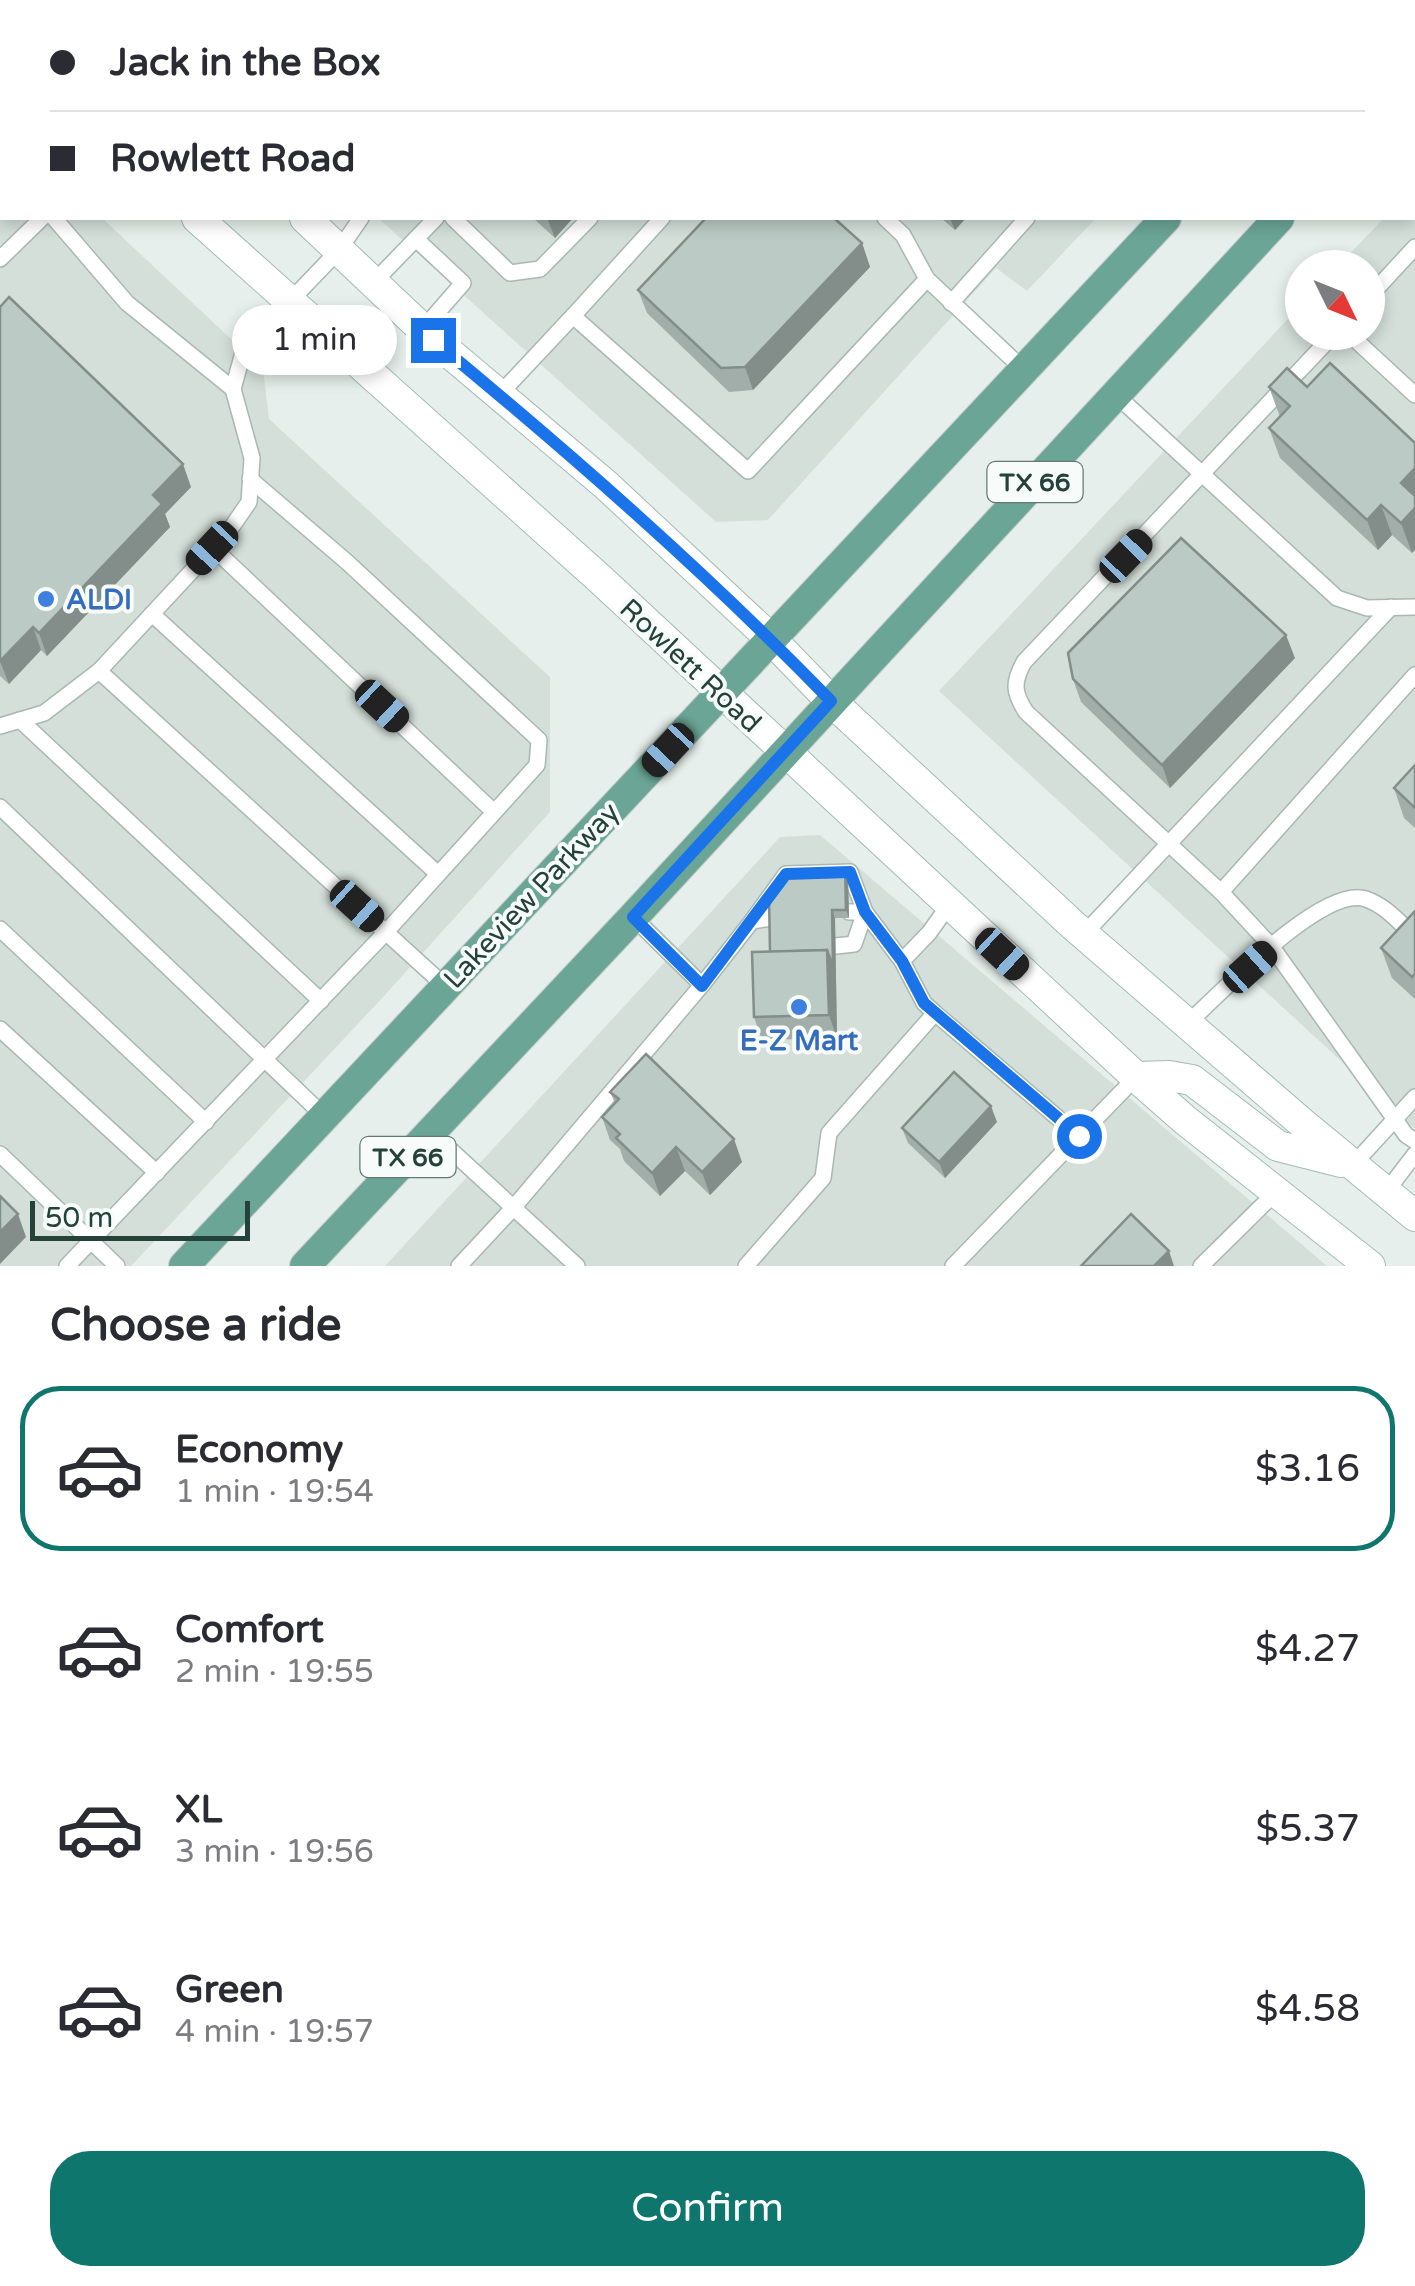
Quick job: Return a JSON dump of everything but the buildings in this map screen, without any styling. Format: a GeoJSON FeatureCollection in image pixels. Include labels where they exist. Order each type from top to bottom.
{"type":"FeatureCollection","features":[{"type":"Feature","properties":{"kind":"main road","name":"Rowlett Road"},"geometry":{"type":"LineString","coordinates":[[199,220],[586,567],[1136,1078],[1360,1262]]}},
{"type":"Feature","properties":{"kind":"main road"},"geometry":{"type":"LineString","coordinates":[[307,220],[423,330],[606,485],[771,639],[831,701],[1084,934],[1415,1216]]}},
{"type":"Feature","properties":{"kind":"main road","name":"Lakeview Parkway"},"geometry":{"type":"LineString","coordinates":[[184,1266],[1164,220]]}},
{"type":"Feature","properties":{"kind":"main road","name":"TX 66"},"geometry":{"type":"LineString","coordinates":[[305,1266],[1278,220]]}},
{"type":"Feature","properties":{"kind":"main road"},"geometry":{"type":"LineString","coordinates":[[1136,1078],[1169,1076],[1192,1080],[1278,1146],[1353,1166]]}},
{"type":"Feature","properties":{"kind":"lane"},"geometry":{"type":"LineString","coordinates":[[0,259],[40,220]]}},
{"type":"Feature","properties":{"kind":"lane"},"geometry":{"type":"LineString","coordinates":[[56,220],[127,303],[233,389]]}},
{"type":"Feature","properties":{"kind":"lane"},"geometry":{"type":"LineString","coordinates":[[0,726],[44,713],[99,671],[249,502],[252,458],[233,389],[244,348],[339,250],[360,220]]}},
{"type":"Feature","properties":{"kind":"lane"},"geometry":{"type":"LineString","coordinates":[[373,282],[434,220]]}},
{"type":"Feature","properties":{"kind":"lane"},"geometry":{"type":"LineString","coordinates":[[455,220],[510,272],[540,269],[588,220]]}},
{"type":"Feature","properties":{"kind":"lane"},"geometry":{"type":"LineString","coordinates":[[499,395],[660,220]]}},
{"type":"Feature","properties":{"kind":"lane"},"geometry":{"type":"LineString","coordinates":[[887,220],[904,235],[927,280],[1024,370]]}},
{"type":"Feature","properties":{"kind":"lane"},"geometry":{"type":"LineString","coordinates":[[951,304],[1025,220]]}},
{"type":"Feature","properties":{"kind":"lane"},"geometry":{"type":"LineString","coordinates":[[416,238],[464,283],[423,330]]}},
{"type":"Feature","properties":{"kind":"lane"},"geometry":{"type":"LineString","coordinates":[[1385,279],[1415,246]]}},
{"type":"Feature","properties":{"kind":"lane"},"geometry":{"type":"LineString","coordinates":[[573,316],[748,471],[927,280]]}},
{"type":"Feature","properties":{"kind":"lane"},"geometry":{"type":"LineString","coordinates":[[1319,350],[1024,662],[1014,680],[1015,696],[1026,712],[1221,892],[1272,947],[1406,1135],[1415,1141]]}},
{"type":"Feature","properties":{"kind":"lane"},"geometry":{"type":"LineString","coordinates":[[1367,350],[1415,394]]}},
{"type":"Feature","properties":{"kind":"lane"},"geometry":{"type":"LineString","coordinates":[[1116,394],[1337,598],[1366,608],[1415,607]]}},
{"type":"Feature","properties":{"kind":"lane"},"geometry":{"type":"LineString","coordinates":[[67,1266],[386,932],[538,765],[539,740],[347,562],[250,480]]}},
{"type":"Feature","properties":{"kind":"lane"},"geometry":{"type":"LineString","coordinates":[[212,548],[494,812]]}},
{"type":"Feature","properties":{"kind":"lane"},"geometry":{"type":"LineString","coordinates":[[1084,934],[1391,608]]}},
{"type":"Feature","properties":{"kind":"lane"},"geometry":{"type":"LineString","coordinates":[[152,614],[438,874]]}},
{"type":"Feature","properties":{"kind":"lane"},"geometry":{"type":"LineString","coordinates":[[99,671],[446,986]]}},
{"type":"Feature","properties":{"kind":"lane"},"geometry":{"type":"LineString","coordinates":[[1221,892],[1415,675]]}},
{"type":"Feature","properties":{"kind":"lane"},"geometry":{"type":"LineString","coordinates":[[20,720],[320,1000]]}},
{"type":"Feature","properties":{"kind":"lane"},"geometry":{"type":"LineString","coordinates":[[0,806],[323,1116]]}},
{"type":"Feature","properties":{"kind":"lane"},"geometry":{"type":"LineString","coordinates":[[459,1266],[702,986],[740,948],[752,921],[786,874],[850,872],[857,912],[854,944],[836,946]]}},
{"type":"Feature","properties":{"kind":"lane"},"geometry":{"type":"LineString","coordinates":[[1187,1024],[1308,916],[1340,899],[1364,897],[1386,910],[1415,937]]}},
{"type":"Feature","properties":{"kind":"lane"},"geometry":{"type":"LineString","coordinates":[[902,961],[949,905]]}},
{"type":"Feature","properties":{"kind":"lane"},"geometry":{"type":"LineString","coordinates":[[857,912],[902,961],[924,1003],[1079,1136]]}},
{"type":"Feature","properties":{"kind":"lane"},"geometry":{"type":"LineString","coordinates":[[633,917],[702,986]]}},
{"type":"Feature","properties":{"kind":"lane"},"geometry":{"type":"LineString","coordinates":[[752,921],[772,918]]}},
{"type":"Feature","properties":{"kind":"lane"},"geometry":{"type":"LineString","coordinates":[[0,929],[206,1122]]}},
{"type":"Feature","properties":{"kind":"lane"},"geometry":{"type":"LineString","coordinates":[[746,1266],[823,1178],[829,1133],[935,1012]]}},
{"type":"Feature","properties":{"kind":"lane"},"geometry":{"type":"LineString","coordinates":[[0,1029],[157,1173]]}},
{"type":"Feature","properties":{"kind":"lane"},"geometry":{"type":"LineString","coordinates":[[953,1266],[1136,1078]]}},
{"type":"Feature","properties":{"kind":"lane"},"geometry":{"type":"LineString","coordinates":[[1353,1166],[1415,1098]]}},
{"type":"Feature","properties":{"kind":"lane"},"geometry":{"type":"LineString","coordinates":[[431,1132],[577,1266]]}},
{"type":"Feature","properties":{"kind":"lane"},"geometry":{"type":"LineString","coordinates":[[0,1154],[117,1266]]}},
{"type":"Feature","properties":{"kind":"lane"},"geometry":{"type":"LineString","coordinates":[[1386,1192],[1415,1154]]}},
{"type":"Feature","properties":{"kind":"lane"},"geometry":{"type":"LineString","coordinates":[[1201,1266],[1276,1192]]}},
{"type":"Feature","properties":{"kind":"shaded area"},"geometry":{"type":"Polygon","coordinates":[[[0,220],[104,220],[263,369],[269,419],[550,677],[550,812],[131,1266],[0,1266],[0,220]]]}},
{"type":"Feature","properties":{"kind":"shaded area"},"geometry":{"type":"Polygon","coordinates":[[[380,220],[1094,220],[1027,291],[996,268],[768,520],[716,522],[380,220]]]}},
{"type":"Feature","properties":{"kind":"shaded area"},"geometry":{"type":"Polygon","coordinates":[[[1382,220],[1415,220],[1415,1129],[939,691],[1285,322],[1285,350],[1385,350],[1385,250],[1353,250],[1382,220]]]}},
{"type":"Feature","properties":{"kind":"shaded area"},"geometry":{"type":"Polygon","coordinates":[[[820,835],[1327,1266],[385,1266],[780,837],[820,835]]]}},
{"type":"Feature","properties":{"kind":"place","name":"ALDI"},"geometry":{"type":"Point","coordinates":[46,599]}},
{"type":"Feature","properties":{"kind":"place","name":"E-Z Mart"},"geometry":{"type":"Point","coordinates":[799,1007]}},
{"type":"Feature","properties":{"kind":"route"},"geometry":{"type":"LineString","coordinates":[[433,340],[606,485],[771,639],[831,701],[633,917],[702,986],[786,874],[850,872],[865,912],[902,961],[924,1003],[1079,1136]]}}]}
